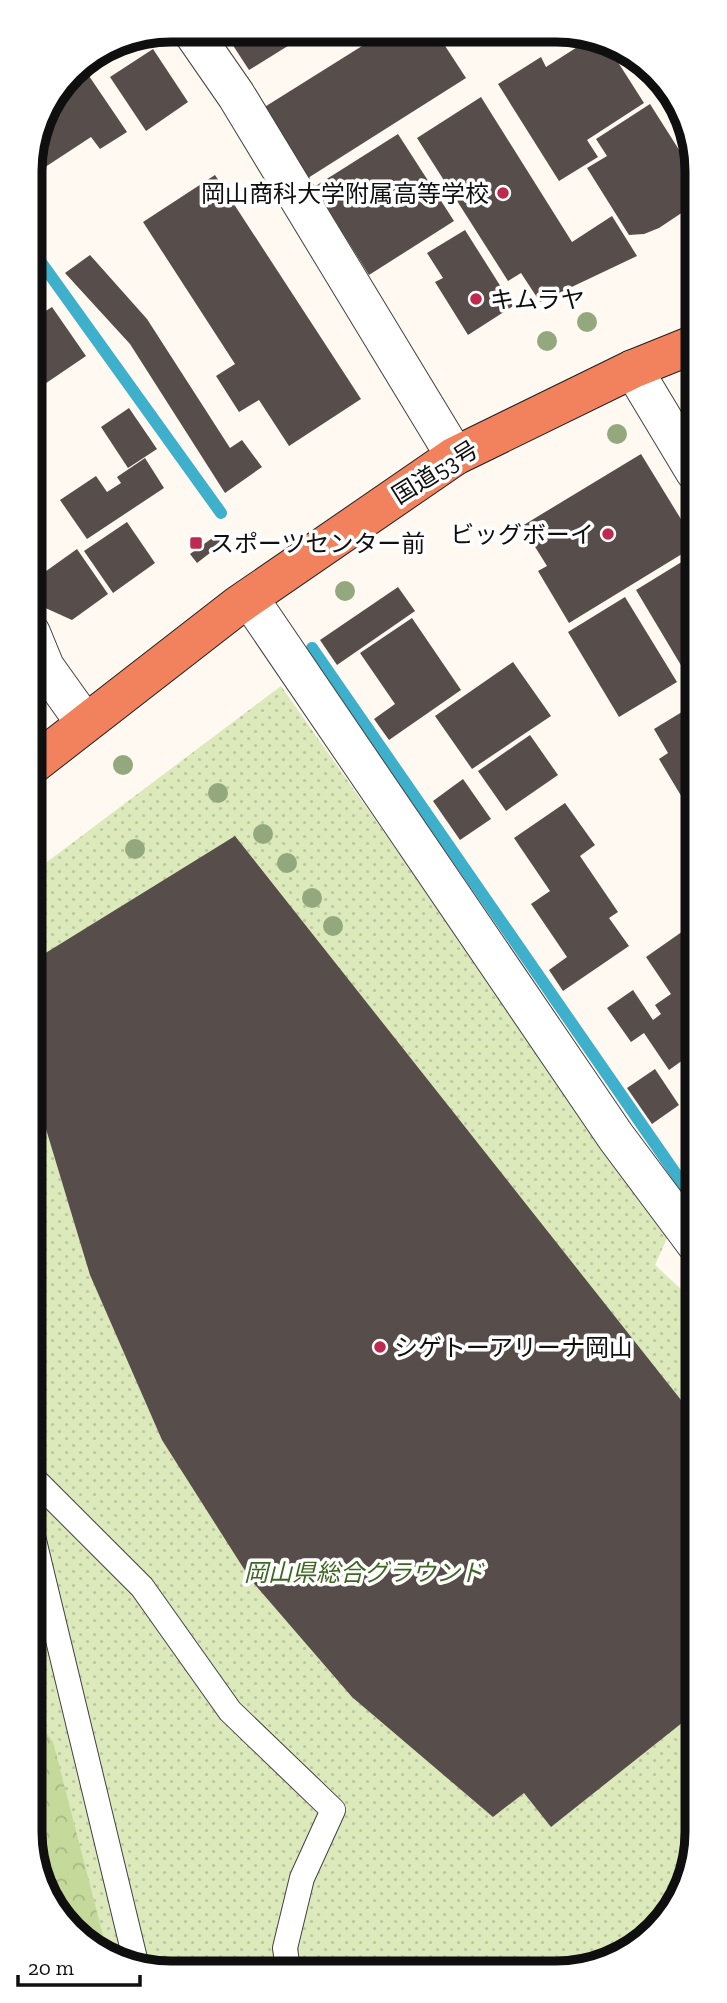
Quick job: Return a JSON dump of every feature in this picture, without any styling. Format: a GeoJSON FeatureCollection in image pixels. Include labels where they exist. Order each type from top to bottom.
{"type":"FeatureCollection","features":[{"type":"Feature","properties":{"kind":"highway","name":"国道53号"},"geometry":{"type":"LineString","coordinates":[[42,757],[249,597],[455,456],[633,369],[685,348]]}},
{"type":"Feature","properties":{"kind":"street"},"geometry":{"type":"LineString","coordinates":[[199,42],[236,95],[455,456]]}},
{"type":"Feature","properties":{"kind":"street"},"geometry":{"type":"LineString","coordinates":[[633,369],[685,455]]}},
{"type":"Feature","properties":{"kind":"street"},"geometry":{"type":"LineString","coordinates":[[249,597],[616,1137],[685,1229]]}},
{"type":"Feature","properties":{"kind":"street"},"geometry":{"type":"LineString","coordinates":[[42,660],[85,723]]}},
{"type":"Feature","properties":{"kind":"lane"},"geometry":{"type":"LineString","coordinates":[[42,1487],[142,1587],[230,1711],[333,1811],[302,1878],[285,1948],[287,1961]]}},
{"type":"Feature","properties":{"kind":"lane"},"geometry":{"type":"LineString","coordinates":[[42,1573],[134,1956]]}},
{"type":"Feature","properties":{"kind":"green space","name":"岡山県総合グラウンド"},"geometry":{"type":"Polygon","coordinates":[[[281,686],[668,1236],[655,1265],[685,1293],[685,1841],[681,1866],[668,1897],[641,1929],[621,1944],[581,1959],[556,1961],[154,1960],[129,1954],[99,1939],[80,1923],[59,1897],[49,1874],[42,1841],[42,866],[281,686]]]}},
{"type":"Feature","properties":{"kind":"green space"},"geometry":{"type":"Polygon","coordinates":[[[42,1727],[53,1742],[105,1942],[86,1929],[59,1897],[44,1857],[42,1727]]]}},
{"type":"Feature","properties":{"kind":"building"},"geometry":{"type":"Polygon","coordinates":[[[231,42],[294,42],[249,70],[231,42]]]}},
{"type":"Feature","properties":{"kind":"building"},"geometry":{"type":"Polygon","coordinates":[[[368,42],[443,42],[466,78],[308,178],[263,108],[368,42]]]}},
{"type":"Feature","properties":{"kind":"building"},"geometry":{"type":"Polygon","coordinates":[[[582,44],[598,49],[614,55],[644,103],[587,140],[598,157],[559,181],[498,84],[541,57],[546,67],[582,44]]]}},
{"type":"Feature","properties":{"kind":"building"},"geometry":{"type":"Polygon","coordinates":[[[153,49],[188,102],[146,131],[110,77],[153,49]]]}},
{"type":"Feature","properties":{"kind":"building"},"geometry":{"type":"Polygon","coordinates":[[[87,73],[127,132],[100,149],[91,137],[42,169],[46,137],[55,114],[69,92],[87,73]]]}},
{"type":"Feature","properties":{"kind":"building"},"geometry":{"type":"Polygon","coordinates":[[[481,97],[572,242],[612,216],[637,256],[540,302],[521,273],[508,281],[417,138],[481,97]]]}},
{"type":"Feature","properties":{"kind":"building"},"geometry":{"type":"Polygon","coordinates":[[[650,104],[684,158],[685,211],[659,228],[644,234],[629,235],[587,168],[607,156],[596,139],[650,104]]]}},
{"type":"Feature","properties":{"kind":"building"},"geometry":{"type":"Polygon","coordinates":[[[398,134],[454,221],[369,275],[314,187],[398,134]]]}},
{"type":"Feature","properties":{"kind":"building"},"geometry":{"type":"Polygon","coordinates":[[[215,175],[361,399],[289,446],[259,400],[239,412],[216,376],[235,364],[143,222],[215,175]]]}},
{"type":"Feature","properties":{"kind":"building"},"geometry":{"type":"Polygon","coordinates":[[[465,230],[513,306],[468,335],[435,282],[443,278],[427,253],[465,230]]]}},
{"type":"Feature","properties":{"kind":"building"},"geometry":{"type":"Polygon","coordinates":[[[90,255],[147,319],[230,448],[242,440],[262,467],[225,493],[130,344],[65,273],[90,255]]]}},
{"type":"Feature","properties":{"kind":"building"},"geometry":{"type":"Polygon","coordinates":[[[52,307],[86,356],[42,386],[42,313],[52,307]]]}},
{"type":"Feature","properties":{"kind":"building"},"geometry":{"type":"Polygon","coordinates":[[[129,408],[157,449],[128,468],[101,427],[129,408]]]}},
{"type":"Feature","properties":{"kind":"building"},"geometry":{"type":"Polygon","coordinates":[[[641,454],[685,526],[685,552],[569,623],[538,571],[547,566],[522,526],[641,454]]]}},
{"type":"Feature","properties":{"kind":"building"},"geometry":{"type":"Polygon","coordinates":[[[145,458],[164,488],[87,539],[60,500],[96,476],[107,492],[121,483],[117,477],[145,458]]]}},
{"type":"Feature","properties":{"kind":"building"},"geometry":{"type":"Polygon","coordinates":[[[127,522],[155,563],[113,593],[84,551],[127,522]]]}},
{"type":"Feature","properties":{"kind":"building"},"geometry":{"type":"Polygon","coordinates":[[[218,534],[224,542],[197,563],[190,554],[218,534]]]}},
{"type":"Feature","properties":{"kind":"building"},"geometry":{"type":"Polygon","coordinates":[[[77,549],[108,594],[72,620],[42,606],[42,574],[77,549]]]}},
{"type":"Feature","properties":{"kind":"building"},"geometry":{"type":"Polygon","coordinates":[[[685,560],[685,672],[636,590],[685,560]]]}},
{"type":"Feature","properties":{"kind":"building"},"geometry":{"type":"Polygon","coordinates":[[[398,587],[415,611],[337,665],[320,640],[398,587]]]}},
{"type":"Feature","properties":{"kind":"building"},"geometry":{"type":"Polygon","coordinates":[[[625,597],[677,682],[619,717],[568,632],[625,597]]]}},
{"type":"Feature","properties":{"kind":"building"},"geometry":{"type":"Polygon","coordinates":[[[412,618],[461,690],[389,740],[374,719],[395,704],[360,653],[412,618]]]}},
{"type":"Feature","properties":{"kind":"building"},"geometry":{"type":"Polygon","coordinates":[[[513,662],[551,716],[472,769],[435,716],[513,662]]]}},
{"type":"Feature","properties":{"kind":"building"},"geometry":{"type":"Polygon","coordinates":[[[685,710],[685,802],[659,759],[668,753],[654,729],[685,710]]]}},
{"type":"Feature","properties":{"kind":"building"},"geometry":{"type":"Polygon","coordinates":[[[530,735],[558,775],[506,811],[478,771],[530,735]]]}},
{"type":"Feature","properties":{"kind":"building"},"geometry":{"type":"Polygon","coordinates":[[[463,779],[491,819],[460,840],[433,801],[463,779]]]}},
{"type":"Feature","properties":{"kind":"building"},"geometry":{"type":"Polygon","coordinates":[[[565,803],[595,845],[580,856],[618,912],[609,918],[629,946],[563,991],[549,970],[567,957],[531,904],[550,891],[514,838],[565,803]]]}},
{"type":"Feature","properties":{"kind":"building","name":"シゲトーアリーナ岡山"},"geometry":{"type":"Polygon","coordinates":[[[235,836],[685,1405],[685,1721],[551,1827],[524,1793],[493,1817],[352,1697],[251,1580],[162,1440],[90,1275],[46,1129],[42,1106],[42,955],[235,836]]]}},
{"type":"Feature","properties":{"kind":"building"},"geometry":{"type":"Polygon","coordinates":[[[685,930],[685,1063],[683,1060],[669,1070],[644,1033],[631,1042],[607,1008],[633,990],[653,1020],[661,1014],[655,1005],[671,994],[646,957],[685,930]]]}},
{"type":"Feature","properties":{"kind":"building"},"geometry":{"type":"Polygon","coordinates":[[[655,1069],[679,1105],[652,1124],[627,1088],[655,1069]]]}},
{"type":"Feature","properties":{"kind":"waterway"},"geometry":{"type":"LineString","coordinates":[[42,264],[221,513]]}},
{"type":"Feature","properties":{"kind":"waterway"},"geometry":{"type":"LineString","coordinates":[[312,648],[685,1187]]}},
{"type":"Feature","properties":{"kind":"place","name":"岡山商科大学附属高等学校"},"geometry":{"type":"Point","coordinates":[503,193]}},
{"type":"Feature","properties":{"kind":"place","name":"キムラヤ"},"geometry":{"type":"Point","coordinates":[476,299]}},
{"type":"Feature","properties":{"kind":"place","name":"ビッグボーイ"},"geometry":{"type":"Point","coordinates":[608,534]}},
{"type":"Feature","properties":{"kind":"place","name":"スポーツセンター前"},"geometry":{"type":"Point","coordinates":[196,543]}},
{"type":"Feature","properties":{"kind":"place","name":"シゲトーアリーナ岡山"},"geometry":{"type":"Point","coordinates":[380,1347]}}]}
